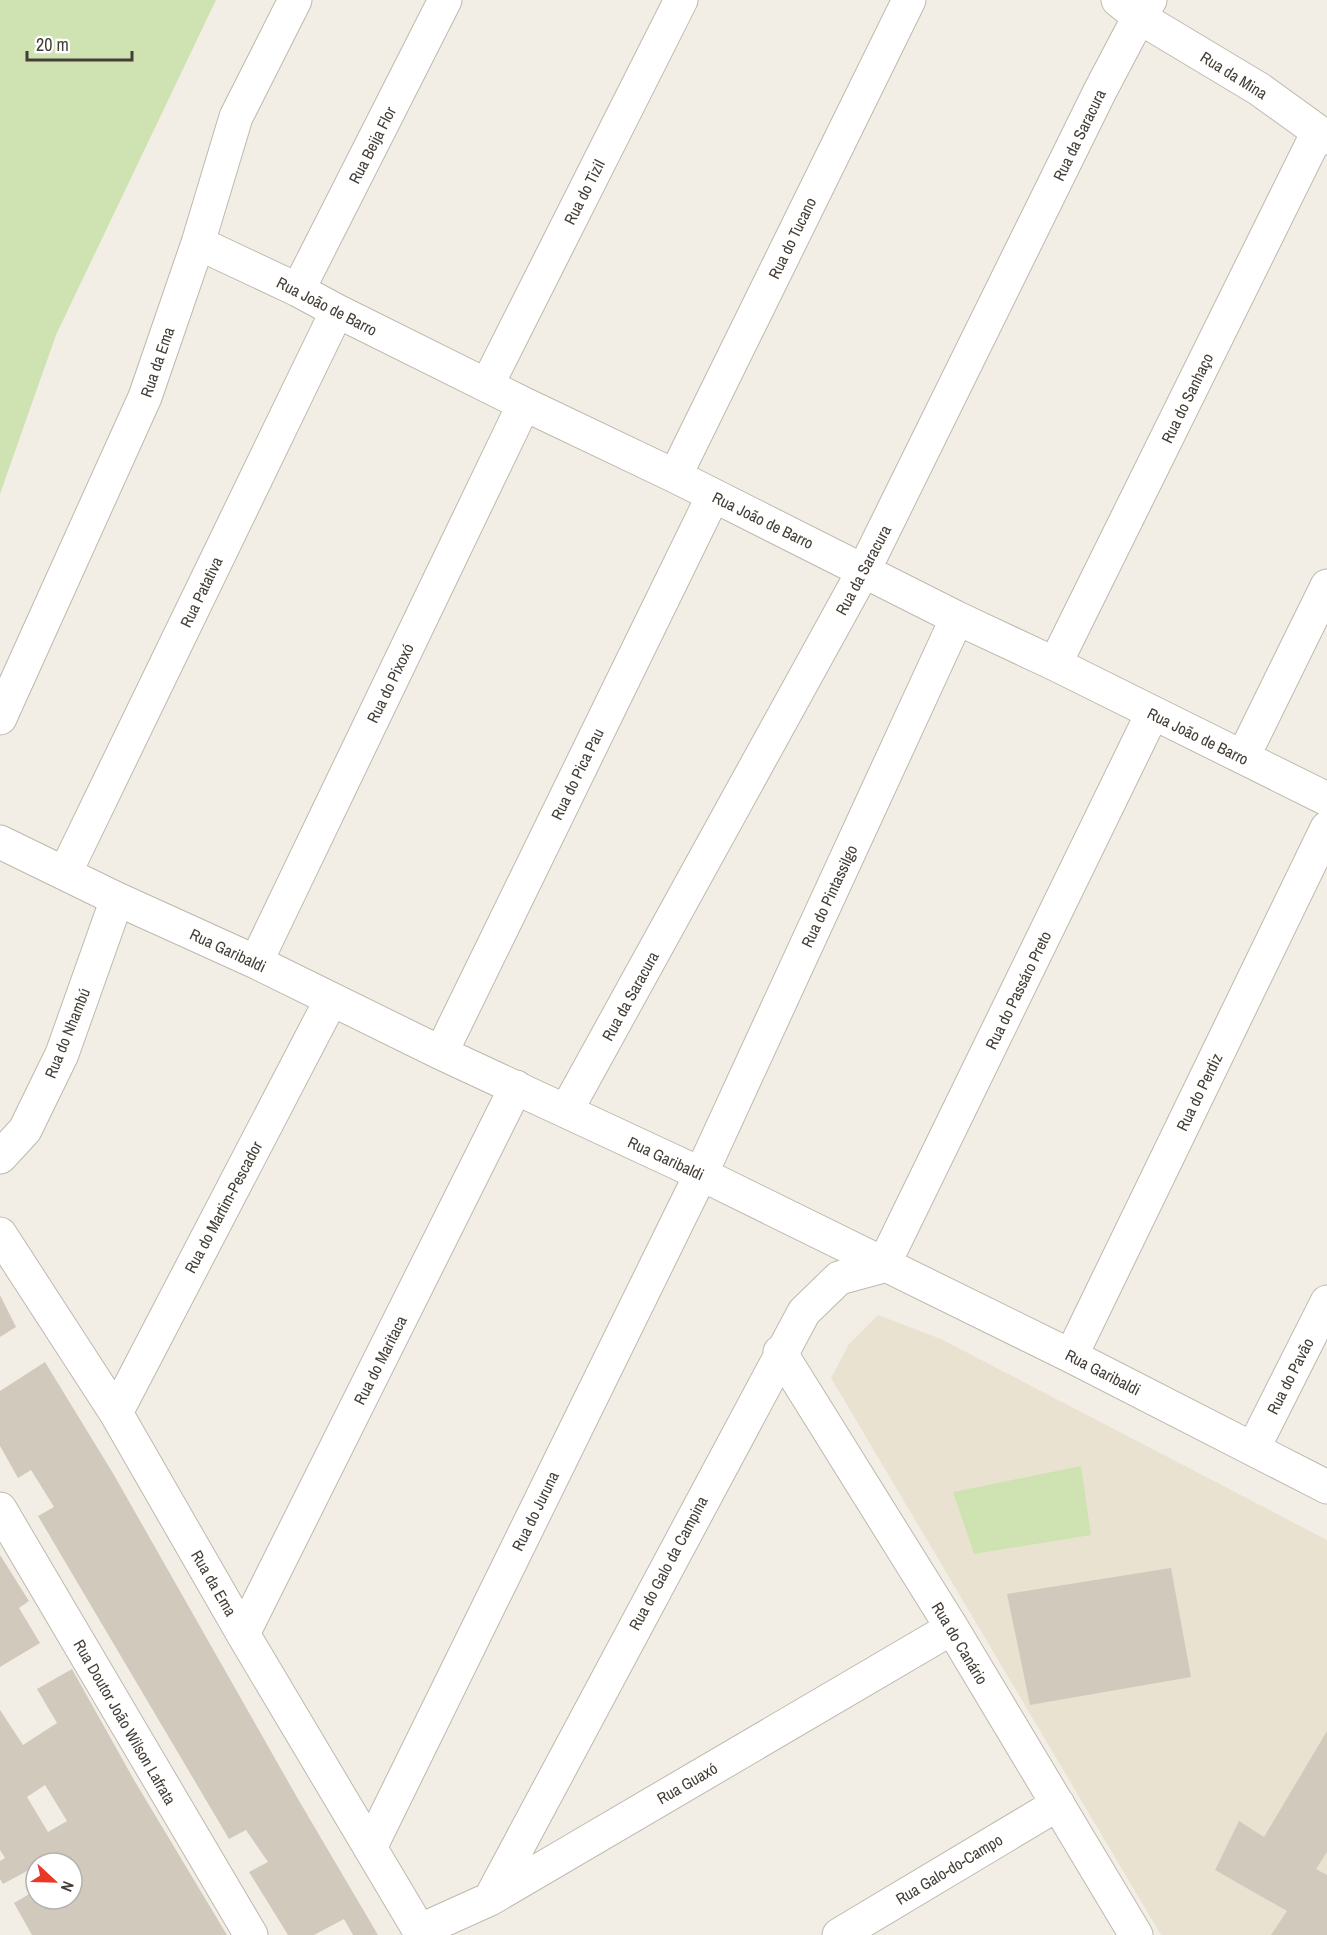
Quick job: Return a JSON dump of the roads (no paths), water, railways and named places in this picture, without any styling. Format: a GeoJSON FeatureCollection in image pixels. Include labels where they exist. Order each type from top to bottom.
{"type":"FeatureCollection","features":[{"type":"Feature","properties":{"kind":"street","name":"Rua da Ema"},"geometry":{"type":"LineString","coordinates":[[0,718],[145,397],[198,243],[236,117],[296,0]]}},
{"type":"Feature","properties":{"kind":"street","name":"Rua Beija Flor"},"geometry":{"type":"LineString","coordinates":[[298,290],[445,0]]}},
{"type":"Feature","properties":{"kind":"street","name":"Rua do Tizil"},"geometry":{"type":"LineString","coordinates":[[487,385],[681,0]]}},
{"type":"Feature","properties":{"kind":"street","name":"Rua do Tucano"},"geometry":{"type":"LineString","coordinates":[[675,476],[909,0]]}},
{"type":"Feature","properties":{"kind":"street","name":"Rua da Mina"},"geometry":{"type":"LineString","coordinates":[[1135,6],[1259,89],[1322,135]]}},
{"type":"Feature","properties":{"kind":"street","name":"Rua da Saracura"},"geometry":{"type":"LineString","coordinates":[[566,1111],[864,570],[1135,6]]}},
{"type":"Feature","properties":{"kind":"street","name":"Rua do Sanhaço"},"geometry":{"type":"LineString","coordinates":[[1055,664],[1322,135]]}},
{"type":"Feature","properties":{"kind":"street","name":"Rua João de Barro"},"geometry":{"type":"LineString","coordinates":[[198,243],[298,290],[524,404],[675,476],[957,618],[1327,799]]}},
{"type":"Feature","properties":{"kind":"street","name":"Rua Patativa"},"geometry":{"type":"LineString","coordinates":[[65,873],[337,311]]}},
{"type":"Feature","properties":{"kind":"street","name":"Rua do Pixoxó"},"geometry":{"type":"LineString","coordinates":[[256,962],[524,404]]}},
{"type":"Feature","properties":{"kind":"street","name":"Rua do Pica Pau"},"geometry":{"type":"LineString","coordinates":[[441,1053],[713,496]]}},
{"type":"Feature","properties":{"kind":"street"},"geometry":{"type":"LineString","coordinates":[[1243,757],[1327,586]]}},
{"type":"Feature","properties":{"kind":"street","name":"Rua do Pintassilgo"},"geometry":{"type":"LineString","coordinates":[[701,1174],[957,618]]}},
{"type":"Feature","properties":{"kind":"street","name":"Rua do Passáro Preto"},"geometry":{"type":"LineString","coordinates":[[884,1266],[1152,714]]}},
{"type":"Feature","properties":{"kind":"street","name":"Rua do Perdiz"},"geometry":{"type":"LineString","coordinates":[[1071,1356],[1327,828]]}},
{"type":"Feature","properties":{"kind":"street","name":"Rua Garibaldi"},"geometry":{"type":"LineString","coordinates":[[0,842],[117,899],[256,962],[441,1053],[701,1174],[1071,1356],[1327,1487]]}},
{"type":"Feature","properties":{"kind":"street","name":"Rua do Nhambú"},"geometry":{"type":"LineString","coordinates":[[0,1157],[25,1130],[62,1054],[117,899]]}},
{"type":"Feature","properties":{"kind":"street","name":"Rua do Martim-Pescador"},"geometry":{"type":"LineString","coordinates":[[116,1413],[331,1000]]}},
{"type":"Feature","properties":{"kind":"street","name":"Rua do Maritaca"},"geometry":{"type":"LineString","coordinates":[[243,1634],[516,1087]]}},
{"type":"Feature","properties":{"kind":"street","name":"Rua do Juruna"},"geometry":{"type":"LineString","coordinates":[[370,1848],[701,1174]]}},
{"type":"Feature","properties":{"kind":"street","name":"Rua da Ema"},"geometry":{"type":"LineString","coordinates":[[0,1234],[116,1413],[243,1634],[420,1933]]}},
{"type":"Feature","properties":{"kind":"street","name":"Rua do Galo da Campina"},"geometry":{"type":"LineString","coordinates":[[490,1899],[780,1352],[804,1312],[839,1278],[884,1266]]}},
{"type":"Feature","properties":{"kind":"street","name":"Rua do Pavão"},"geometry":{"type":"LineString","coordinates":[[1253,1449],[1327,1302]]}},
{"type":"Feature","properties":{"kind":"street","name":"Rua do Canário"},"geometry":{"type":"LineString","coordinates":[[780,1352],[952,1628],[1136,1935]]}},
{"type":"Feature","properties":{"kind":"street","name":"Rua Doutor João Wilson Lafrata"},"geometry":{"type":"LineString","coordinates":[[0,1509],[250,1935]]}},
{"type":"Feature","properties":{"kind":"street","name":"Rua Guaxó"},"geometry":{"type":"LineString","coordinates":[[420,1933],[490,1899],[952,1628]]}},
{"type":"Feature","properties":{"kind":"street","name":"Rua Galo-do-Campo"},"geometry":{"type":"LineString","coordinates":[[839,1935],[1058,1804]]}}]}
